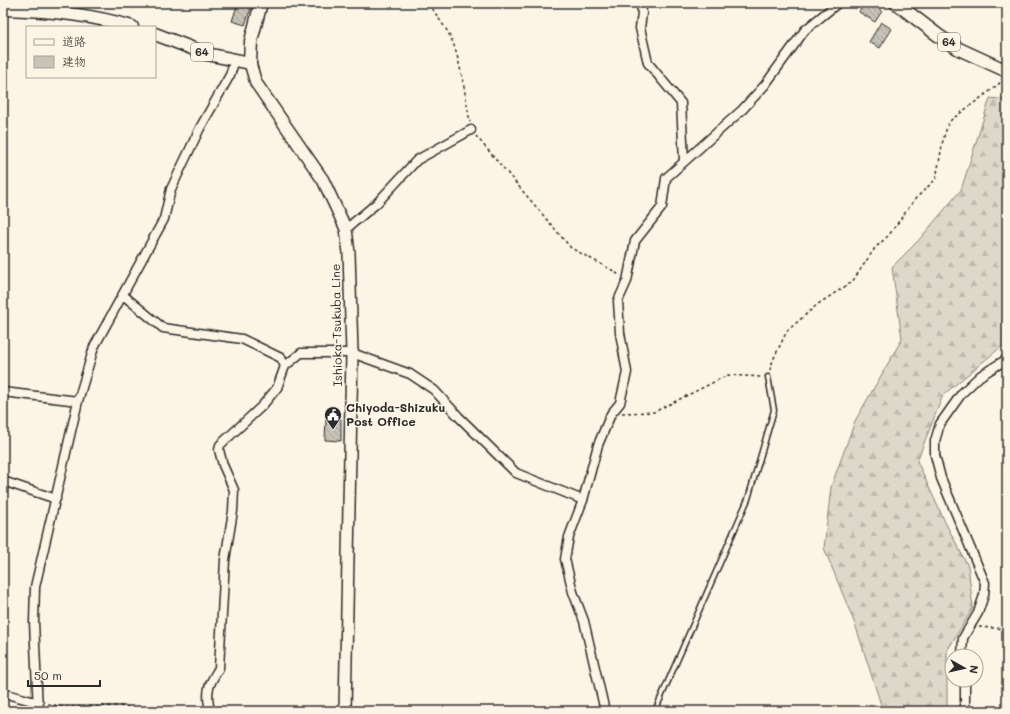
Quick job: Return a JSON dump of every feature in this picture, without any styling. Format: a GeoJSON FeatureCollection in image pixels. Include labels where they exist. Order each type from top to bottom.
{"type":"FeatureCollection","features":[{"type":"Feature","properties":{"kind":"main road"},"geometry":{"type":"LineString","coordinates":[[250,62],[251,41],[261,3]]}},
{"type":"Feature","properties":{"kind":"main road","name":"64"},"geometry":{"type":"LineString","coordinates":[[896,3],[939,36],[1005,75]]}},
{"type":"Feature","properties":{"kind":"main road"},"geometry":{"type":"LineString","coordinates":[[3,9],[31,10],[91,17],[128,26]]}},
{"type":"Feature","properties":{"kind":"main road","name":"64"},"geometry":{"type":"LineString","coordinates":[[156,34],[207,54],[250,62]]}},
{"type":"Feature","properties":{"kind":"main road","name":"Ishioka-Tsukuba Line"},"geometry":{"type":"LineString","coordinates":[[250,62],[256,83],[323,180],[346,229],[349,253],[352,353],[345,711]]}},
{"type":"Feature","properties":{"kind":"street"},"geometry":{"type":"LineString","coordinates":[[641,3],[642,13],[640,28],[648,63],[681,103],[684,161]]}},
{"type":"Feature","properties":{"kind":"street"},"geometry":{"type":"LineString","coordinates":[[605,711],[584,621],[573,592],[565,559],[569,537],[583,500],[598,445],[610,414],[620,403],[627,372],[620,334],[618,302],[627,281],[635,241],[662,207],[666,178],[742,110],[766,85],[805,30],[838,3]]}},
{"type":"Feature","properties":{"kind":"street"},"geometry":{"type":"LineString","coordinates":[[3,693],[39,707],[35,648],[35,587],[78,401],[94,347],[164,218],[171,189],[200,128],[230,75],[235,60]]}},
{"type":"Feature","properties":{"kind":"street"},"geometry":{"type":"LineString","coordinates":[[346,229],[377,203],[417,160],[471,130]]}},
{"type":"Feature","properties":{"kind":"street"},"geometry":{"type":"LineString","coordinates":[[123,295],[163,328],[242,339],[281,358],[285,366]]}},
{"type":"Feature","properties":{"kind":"street"},"geometry":{"type":"LineString","coordinates":[[209,706],[207,693],[210,682],[219,668],[225,560],[233,511],[234,490],[223,466],[219,450],[220,445],[262,406],[277,388],[285,366],[301,353],[352,353],[410,374],[434,390],[516,473],[583,500]]}},
{"type":"Feature","properties":{"kind":"street"},"geometry":{"type":"LineString","coordinates":[[962,648],[963,638],[972,626],[984,595],[985,583],[941,478],[934,455],[935,441],[940,424],[962,393],[980,376],[1007,359]]}},
{"type":"Feature","properties":{"kind":"street"},"geometry":{"type":"LineString","coordinates":[[3,392],[78,401]]}},
{"type":"Feature","properties":{"kind":"street"},"geometry":{"type":"LineString","coordinates":[[3,481],[56,499]]}},
{"type":"Feature","properties":{"kind":"street"},"geometry":{"type":"LineString","coordinates":[[965,688],[965,711]]}},
{"type":"Feature","properties":{"kind":"lane"},"geometry":{"type":"LineString","coordinates":[[655,711],[748,499],[774,410],[768,377]]}},
{"type":"Feature","properties":{"kind":"path"},"geometry":{"type":"LineString","coordinates":[[430,3],[435,15],[447,29],[454,44],[471,130],[571,248],[612,270],[627,281]]}},
{"type":"Feature","properties":{"kind":"path"},"geometry":{"type":"LineString","coordinates":[[610,414],[654,412],[728,375],[768,377],[773,360],[787,331],[818,304],[852,282],[875,248],[889,234],[915,199],[936,179],[948,124],[998,85],[1005,75]]}},
{"type":"Feature","properties":{"kind":"path"},"geometry":{"type":"LineString","coordinates":[[972,626],[1007,629]]}},
{"type":"Feature","properties":{"kind":"path"},"geometry":{"type":"LineString","coordinates":[[39,707],[120,706],[154,711]]}},
{"type":"Feature","properties":{"kind":"path"},"geometry":{"type":"LineString","coordinates":[[183,711],[209,706]]}},
{"type":"Feature","properties":{"kind":"green space"},"geometry":{"type":"Polygon","coordinates":[[[990,98],[1007,100],[1007,342],[943,395],[917,461],[945,522],[968,566],[973,608],[949,648],[944,648],[944,688],[947,688],[947,711],[883,711],[855,624],[824,548],[831,487],[855,421],[902,339],[892,267],[918,241],[961,190],[990,98]]]}},
{"type":"Feature","properties":{"kind":"building"},"geometry":{"type":"Polygon","coordinates":[[[238,3],[252,5],[245,25],[232,21],[238,3]]]}},
{"type":"Feature","properties":{"kind":"building"},"geometry":{"type":"Polygon","coordinates":[[[864,3],[870,3],[882,11],[875,22],[859,12],[864,3]]]}},
{"type":"Feature","properties":{"kind":"building"},"geometry":{"type":"Polygon","coordinates":[[[881,22],[892,29],[880,48],[869,42],[881,22]]]}},
{"type":"Feature","properties":{"kind":"building"},"geometry":{"type":"Polygon","coordinates":[[[326,418],[341,419],[341,441],[325,440],[326,418]]]}},
{"type":"Feature","properties":{"kind":"place","name":"Chiyoda-Shizuku Post Office"},"geometry":{"type":"Point","coordinates":[333,430]}}]}
